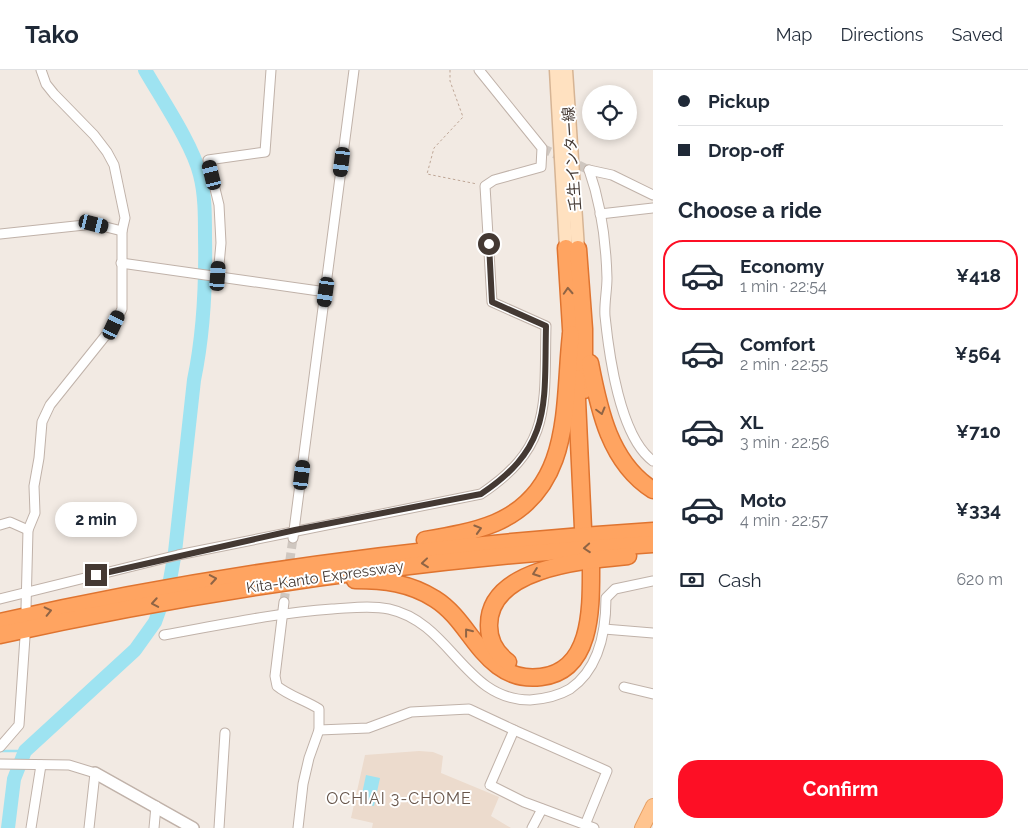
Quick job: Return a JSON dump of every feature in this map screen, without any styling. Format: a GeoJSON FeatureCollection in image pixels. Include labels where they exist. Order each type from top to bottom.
{"type":"FeatureCollection","features":[{"type":"Feature","properties":{"kind":"highway"},"geometry":{"type":"LineString","coordinates":[[572,249],[577,331],[576,370],[587,528]]}},
{"type":"Feature","properties":{"kind":"highway"},"geometry":{"type":"LineString","coordinates":[[577,331],[612,442],[635,476],[653,490]]}},
{"type":"Feature","properties":{"kind":"highway"},"geometry":{"type":"LineString","coordinates":[[241,575],[307,560],[464,533],[496,523],[518,510],[543,484],[560,447],[577,331]]}},
{"type":"Feature","properties":{"kind":"highway","name":"Kita-Kanto Expressway"},"geometry":{"type":"LineString","coordinates":[[185,591],[241,575],[447,547],[653,531]]}},
{"type":"Feature","properties":{"kind":"highway","name":"Kita-Kanto Expressway"},"geometry":{"type":"LineString","coordinates":[[0,622],[185,591],[529,553],[653,544]]}},
{"type":"Feature","properties":{"kind":"highway"},"geometry":{"type":"LineString","coordinates":[[185,591],[243,594],[350,580],[399,584],[426,594],[448,610],[497,665],[518,676],[540,677],[549,676],[567,665],[574,658],[585,638],[590,611],[587,568],[581,625],[567,655],[560,662],[542,670],[524,670],[504,659],[491,641],[489,622],[496,602],[512,584],[542,570],[563,565],[653,553]]}},
{"type":"Feature","properties":{"kind":"highway","name":"Kita-Kanto Expressway"},"geometry":{"type":"LineString","coordinates":[[0,635],[127,601]]}},
{"type":"Feature","properties":{"kind":"main road","name":"壬生インター線"},"geometry":{"type":"LineString","coordinates":[[556,70],[572,249]]}},
{"type":"Feature","properties":{"kind":"main road","name":"壬生インター線"},"geometry":{"type":"LineString","coordinates":[[566,70],[572,249]]}},
{"type":"Feature","properties":{"kind":"main road"},"geometry":{"type":"LineString","coordinates":[[642,828],[653,806]]}},
{"type":"Feature","properties":{"kind":"street"},"geometry":{"type":"LineString","coordinates":[[26,608],[28,530],[35,513],[34,486],[42,422],[50,405],[114,325],[122,309],[122,231],[125,218],[114,165],[94,135],[46,84],[41,70]]}},
{"type":"Feature","properties":{"kind":"street"},"geometry":{"type":"LineString","coordinates":[[215,276],[220,243],[219,205],[208,160],[266,152],[271,70]]}},
{"type":"Feature","properties":{"kind":"street"},"geometry":{"type":"LineString","coordinates":[[294,534],[354,70]]}},
{"type":"Feature","properties":{"kind":"street"},"geometry":{"type":"LineString","coordinates":[[0,599],[178,555],[294,534],[481,494],[504,478],[528,450],[538,433],[544,403],[546,326],[492,302],[485,186],[494,180],[541,167],[542,148],[479,70]]}},
{"type":"Feature","properties":{"kind":"street"},"geometry":{"type":"LineString","coordinates":[[653,195],[612,175],[589,170],[598,196],[607,279],[605,315],[617,387],[629,427],[637,443],[653,461]]}},
{"type":"Feature","properties":{"kind":"street"},"geometry":{"type":"LineString","coordinates":[[600,214],[653,208]]}},
{"type":"Feature","properties":{"kind":"street"},"geometry":{"type":"LineString","coordinates":[[0,234],[94,224],[122,231]]}},
{"type":"Feature","properties":{"kind":"street"},"geometry":{"type":"LineString","coordinates":[[121,263],[326,292]]}},
{"type":"Feature","properties":{"kind":"street"},"geometry":{"type":"LineString","coordinates":[[0,525],[10,522],[28,530]]}},
{"type":"Feature","properties":{"kind":"street"},"geometry":{"type":"LineString","coordinates":[[164,635],[282,612],[369,607],[404,613],[430,629],[477,680],[497,693],[522,700],[542,699],[565,692],[579,683],[588,673],[596,658],[604,629],[606,598],[615,590],[653,581]]}},
{"type":"Feature","properties":{"kind":"street"},"geometry":{"type":"LineString","coordinates":[[284,602],[275,676],[276,686],[284,692],[305,700],[319,709],[320,730],[309,758],[303,784],[298,828]]}},
{"type":"Feature","properties":{"kind":"street"},"geometry":{"type":"LineString","coordinates":[[604,629],[653,633]]}},
{"type":"Feature","properties":{"kind":"street"},"geometry":{"type":"LineString","coordinates":[[0,748],[19,725],[25,637]]}},
{"type":"Feature","properties":{"kind":"street"},"geometry":{"type":"LineString","coordinates":[[624,687],[653,694]]}},
{"type":"Feature","properties":{"kind":"street"},"geometry":{"type":"LineString","coordinates":[[320,730],[368,728],[411,712],[469,709],[607,771],[584,826],[490,785],[514,730]]}},
{"type":"Feature","properties":{"kind":"street"},"geometry":{"type":"LineString","coordinates":[[220,828],[225,733]]}},
{"type":"Feature","properties":{"kind":"street"},"geometry":{"type":"LineString","coordinates":[[0,764],[69,765],[95,773],[193,828]]}},
{"type":"Feature","properties":{"kind":"street"},"geometry":{"type":"LineString","coordinates":[[31,828],[41,765]]}},
{"type":"Feature","properties":{"kind":"street"},"geometry":{"type":"LineString","coordinates":[[89,828],[95,773]]}},
{"type":"Feature","properties":{"kind":"street"},"geometry":{"type":"LineString","coordinates":[[154,828],[156,806]]}},
{"type":"Feature","properties":{"kind":"street"},"geometry":{"type":"LineString","coordinates":[[532,828],[542,809]]}},
{"type":"Feature","properties":{"kind":"path"},"geometry":{"type":"LineString","coordinates":[[450,70],[450,81],[463,117],[434,148],[427,174],[485,186]]}},
{"type":"Feature","properties":{"kind":"shaded area"},"geometry":{"type":"Polygon","coordinates":[[[419,751],[433,752],[443,756],[441,773],[499,797],[491,816],[511,828],[372,828],[373,823],[351,818],[365,755],[419,751]]]}},
{"type":"Feature","properties":{"kind":"water"},"geometry":{"type":"Polygon","coordinates":[[[366,775],[380,778],[374,806],[360,803],[366,775]]]}},
{"type":"Feature","properties":{"kind":"waterway"},"geometry":{"type":"LineString","coordinates":[[8,828],[14,779],[25,751],[135,650],[155,622],[170,580],[204,308],[205,220],[203,190],[191,150],[145,70]]}},
{"type":"Feature","properties":{"kind":"waterway"},"geometry":{"type":"LineString","coordinates":[[0,751],[25,751]]}},
{"type":"Feature","properties":{"kind":"tunnel"},"geometry":{"type":"LineString","coordinates":[[542,148],[589,170]]}},
{"type":"Feature","properties":{"kind":"tunnel"},"geometry":{"type":"LineString","coordinates":[[284,602],[293,538]]}},
{"type":"Feature","properties":{"kind":"district","name":"OCHIAI 3-CHOME"},"geometry":{"type":"Point","coordinates":[399,798]}},
{"type":"Feature","properties":{"kind":"route"},"geometry":{"type":"LineString","coordinates":[[96,575],[295,530],[481,494],[504,478],[528,450],[538,433],[544,403],[546,326],[492,302],[489,244]]}}]}
